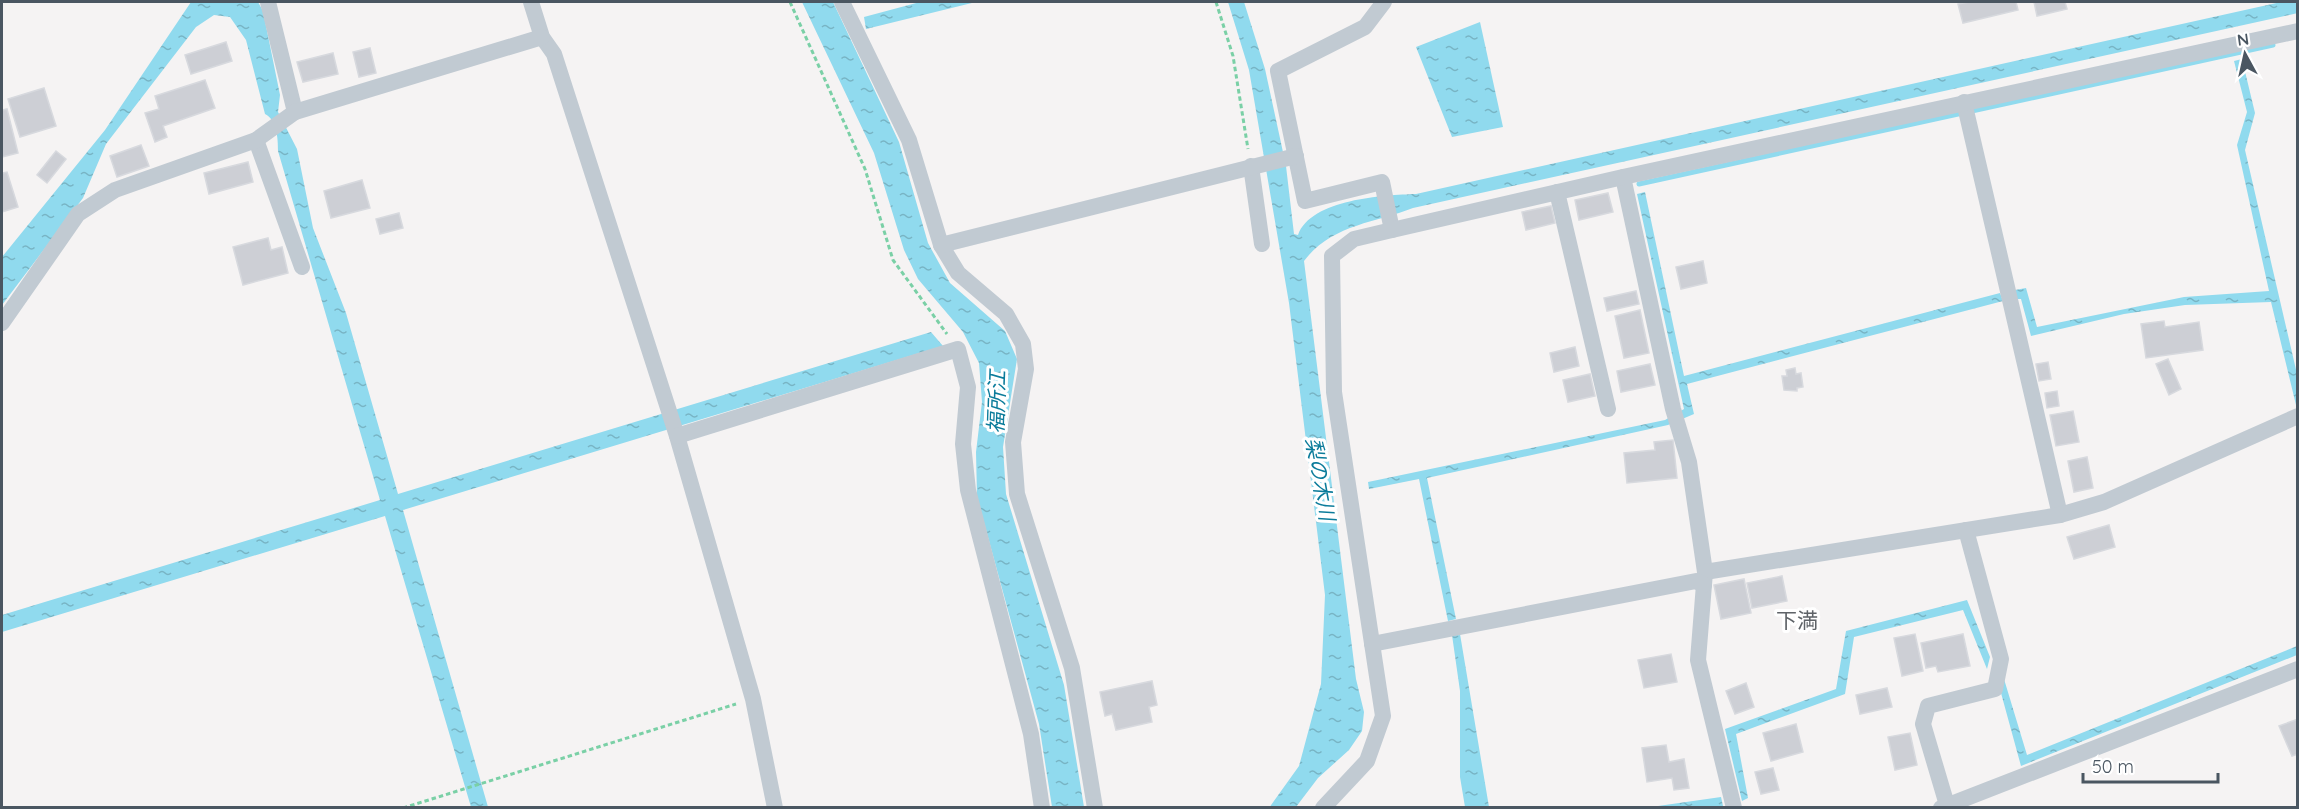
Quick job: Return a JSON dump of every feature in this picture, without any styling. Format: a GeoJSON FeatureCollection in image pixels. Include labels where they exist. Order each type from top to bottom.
{"type":"FeatureCollection","features":[{"type":"Feature","properties":{"kind":"street"},"geometry":{"type":"LineString","coordinates":[[268,2],[292,115]]}},
{"type":"Feature","properties":{"kind":"street"},"geometry":{"type":"LineString","coordinates":[[531,2],[542,37],[554,54],[677,436],[753,699],[775,807]]}},
{"type":"Feature","properties":{"kind":"street"},"geometry":{"type":"LineString","coordinates":[[842,2],[909,140],[941,245],[958,273],[1006,314],[1023,344],[1026,369],[1013,442],[1017,494],[1072,668],[1095,807]]}},
{"type":"Feature","properties":{"kind":"street"},"geometry":{"type":"LineString","coordinates":[[1384,2],[1365,27],[1278,71],[1305,201],[1382,182],[1392,230]]}},
{"type":"Feature","properties":{"kind":"street"},"geometry":{"type":"LineString","coordinates":[[1323,807],[1367,761],[1383,716],[1334,392],[1332,256],[1354,239],[1392,230],[1623,177],[1966,110],[2298,31]]}},
{"type":"Feature","properties":{"kind":"street"},"geometry":{"type":"LineString","coordinates":[[2,323],[78,214],[115,190],[261,136],[292,115],[542,37]]}},
{"type":"Feature","properties":{"kind":"street"},"geometry":{"type":"LineString","coordinates":[[1966,110],[2060,514]]}},
{"type":"Feature","properties":{"kind":"street"},"geometry":{"type":"LineString","coordinates":[[261,136],[302,267]]}},
{"type":"Feature","properties":{"kind":"street"},"geometry":{"type":"LineString","coordinates":[[941,245],[1296,156]]}},
{"type":"Feature","properties":{"kind":"street"},"geometry":{"type":"LineString","coordinates":[[1251,166],[1262,244]]}},
{"type":"Feature","properties":{"kind":"street"},"geometry":{"type":"LineString","coordinates":[[1623,177],[1675,417],[1689,462],[1705,579],[1698,660],[1734,807]]}},
{"type":"Feature","properties":{"kind":"street"},"geometry":{"type":"LineString","coordinates":[[1557,192],[1608,409]]}},
{"type":"Feature","properties":{"kind":"street"},"geometry":{"type":"LineString","coordinates":[[677,436],[958,350],[968,387],[963,444],[968,490],[1031,734],[1042,807]]}},
{"type":"Feature","properties":{"kind":"street"},"geometry":{"type":"LineString","coordinates":[[1372,644],[1705,579],[2060,514],[2104,502],[2296,417]]}},
{"type":"Feature","properties":{"kind":"street"},"geometry":{"type":"LineString","coordinates":[[1965,530],[2001,659],[1995,690],[1928,706],[1923,724],[1944,806],[2298,669]]}},
{"type":"Feature","properties":{"kind":"path"},"geometry":{"type":"LineString","coordinates":[[790,2],[865,169],[893,260],[958,350]]}},
{"type":"Feature","properties":{"kind":"path"},"geometry":{"type":"LineString","coordinates":[[1216,2],[1233,56],[1251,166]]}},
{"type":"Feature","properties":{"kind":"path"},"geometry":{"type":"LineString","coordinates":[[403,807],[753,699]]}},
{"type":"Feature","properties":{"kind":"water"},"geometry":{"type":"Polygon","coordinates":[[[191,2],[258,2],[263,11],[280,95],[278,112],[297,149],[313,228],[346,313],[398,494],[931,332],[943,346],[403,510],[488,807],[471,807],[385,516],[2,632],[2,615],[380,500],[278,151],[276,130],[272,120],[265,114],[246,40],[230,17],[214,15],[196,27],[106,144],[83,198],[2,305],[2,257],[105,130],[191,2]]]}},
{"type":"Feature","properties":{"kind":"water","name":"福所江"},"geometry":{"type":"Polygon","coordinates":[[[802,2],[833,2],[899,142],[928,243],[950,283],[1005,331],[1017,359],[1003,447],[1006,494],[1064,685],[1084,807],[1052,807],[1039,724],[977,497],[976,452],[982,402],[979,363],[963,332],[918,279],[904,250],[874,153],[802,2]]]}},
{"type":"Feature","properties":{"kind":"water"},"geometry":{"type":"Polygon","coordinates":[[[920,2],[976,2],[866,29],[864,17],[920,2]]]}},
{"type":"Feature","properties":{"kind":"water","name":"梨の木川"},"geometry":{"type":"Polygon","coordinates":[[[1228,2],[1244,2],[1265,69],[1286,166],[1294,234],[1298,235],[1305,223],[1317,214],[1350,201],[1416,194],[2281,2],[2297,2],[2298,13],[1413,208],[1340,232],[1315,249],[1304,261],[1356,679],[1364,712],[1362,731],[1349,750],[1318,778],[1296,807],[1269,808],[1299,766],[1321,684],[1325,595],[1289,303],[1249,70],[1228,2]]]}},
{"type":"Feature","properties":{"kind":"water"},"geometry":{"type":"Polygon","coordinates":[[[1480,22],[1503,127],[1452,137],[1416,47],[1480,22]]]}},
{"type":"Feature","properties":{"kind":"water"},"geometry":{"type":"Polygon","coordinates":[[[2242,59],[2255,113],[2245,150],[2297,374],[2296,405],[2271,302],[2185,305],[2124,314],[2031,336],[2021,299],[2017,299],[2015,290],[2026,288],[2037,327],[2184,297],[2269,291],[2237,145],[2247,112],[2234,61],[2242,59]]]}},
{"type":"Feature","properties":{"kind":"water"},"geometry":{"type":"Polygon","coordinates":[[[1645,192],[1684,376],[2000,293],[2003,301],[1687,384],[1694,414],[1668,425],[1427,478],[1456,619],[1448,621],[1419,479],[1369,489],[1368,482],[1665,420],[1684,409],[1637,194],[1645,192]]]}},
{"type":"Feature","properties":{"kind":"water"},"geometry":{"type":"Polygon","coordinates":[[[1967,600],[1990,657],[1987,669],[1963,610],[1854,637],[1845,694],[1736,734],[1748,798],[1742,801],[1725,729],[1836,689],[1846,631],[1967,600]]]}},
{"type":"Feature","properties":{"kind":"water"},"geometry":{"type":"Polygon","coordinates":[[[1460,634],[1489,807],[1465,807],[1460,777],[1460,691],[1452,635],[1460,634]]]}},
{"type":"Feature","properties":{"kind":"water"},"geometry":{"type":"Polygon","coordinates":[[[2297,646],[2297,655],[2021,766],[2001,693],[2004,679],[2027,755],[2297,646]]]}},
{"type":"Feature","properties":{"kind":"water"},"geometry":{"type":"Polygon","coordinates":[[[1721,797],[1723,806],[1651,807],[1721,797]]]}},
{"type":"Feature","properties":{"kind":"building"},"geometry":{"type":"Polygon","coordinates":[[[2016,2],[2018,10],[1963,23],[1958,4],[2016,2]]]}},
{"type":"Feature","properties":{"kind":"building"},"geometry":{"type":"Polygon","coordinates":[[[2034,2],[2065,2],[2067,9],[2037,16],[2034,2]]]}},
{"type":"Feature","properties":{"kind":"building"},"geometry":{"type":"Polygon","coordinates":[[[226,42],[232,61],[191,74],[185,55],[226,42]]]}},
{"type":"Feature","properties":{"kind":"building"},"geometry":{"type":"Polygon","coordinates":[[[370,48],[376,73],[359,77],[353,52],[370,48]]]}},
{"type":"Feature","properties":{"kind":"building"},"geometry":{"type":"Polygon","coordinates":[[[333,53],[338,74],[303,82],[297,62],[333,53]]]}},
{"type":"Feature","properties":{"kind":"building"},"geometry":{"type":"Polygon","coordinates":[[[205,80],[215,108],[163,126],[167,137],[155,142],[145,113],[159,109],[155,96],[205,80]]]}},
{"type":"Feature","properties":{"kind":"building"},"geometry":{"type":"Polygon","coordinates":[[[44,88],[56,126],[20,137],[8,99],[44,88]]]}},
{"type":"Feature","properties":{"kind":"building"},"geometry":{"type":"Polygon","coordinates":[[[7,109],[18,153],[2,157],[2,110],[7,109]]]}},
{"type":"Feature","properties":{"kind":"building"},"geometry":{"type":"Polygon","coordinates":[[[141,145],[149,166],[117,177],[110,156],[141,145]]]}},
{"type":"Feature","properties":{"kind":"building"},"geometry":{"type":"Polygon","coordinates":[[[56,151],[66,159],[47,183],[37,175],[56,151]]]}},
{"type":"Feature","properties":{"kind":"building"},"geometry":{"type":"Polygon","coordinates":[[[248,162],[253,182],[209,194],[204,173],[248,162]]]}},
{"type":"Feature","properties":{"kind":"building"},"geometry":{"type":"Polygon","coordinates":[[[7,172],[18,207],[2,212],[2,173],[7,172]]]}},
{"type":"Feature","properties":{"kind":"building"},"geometry":{"type":"Polygon","coordinates":[[[362,180],[370,208],[331,218],[324,191],[362,180]]]}},
{"type":"Feature","properties":{"kind":"building"},"geometry":{"type":"Polygon","coordinates":[[[1608,193],[1613,212],[1579,220],[1575,200],[1608,193]]]}},
{"type":"Feature","properties":{"kind":"building"},"geometry":{"type":"Polygon","coordinates":[[[1551,206],[1555,223],[1526,230],[1522,212],[1551,206]]]}},
{"type":"Feature","properties":{"kind":"building"},"geometry":{"type":"Polygon","coordinates":[[[399,213],[403,228],[380,234],[376,219],[399,213]]]}},
{"type":"Feature","properties":{"kind":"building"},"geometry":{"type":"Polygon","coordinates":[[[268,238],[271,250],[282,247],[288,273],[243,285],[233,247],[268,238]]]}},
{"type":"Feature","properties":{"kind":"building"},"geometry":{"type":"Polygon","coordinates":[[[1703,261],[1707,283],[1681,289],[1676,267],[1703,261]]]}},
{"type":"Feature","properties":{"kind":"building"},"geometry":{"type":"Polygon","coordinates":[[[1636,291],[1639,304],[1607,311],[1604,298],[1636,291]]]}},
{"type":"Feature","properties":{"kind":"building"},"geometry":{"type":"Polygon","coordinates":[[[1640,310],[1649,353],[1624,358],[1615,316],[1640,310]]]}},
{"type":"Feature","properties":{"kind":"building"},"geometry":{"type":"Polygon","coordinates":[[[2164,321],[2165,327],[2199,322],[2203,350],[2146,358],[2141,324],[2164,321]]]}},
{"type":"Feature","properties":{"kind":"building"},"geometry":{"type":"Polygon","coordinates":[[[1575,347],[1579,366],[1554,372],[1550,353],[1575,347]]]}},
{"type":"Feature","properties":{"kind":"building"},"geometry":{"type":"Polygon","coordinates":[[[2168,359],[2181,389],[2169,395],[2156,364],[2168,359]]]}},
{"type":"Feature","properties":{"kind":"building"},"geometry":{"type":"Polygon","coordinates":[[[2048,362],[2051,379],[2039,381],[2036,364],[2048,362]]]}},
{"type":"Feature","properties":{"kind":"building"},"geometry":{"type":"Polygon","coordinates":[[[1650,364],[1655,385],[1621,392],[1617,371],[1650,364]]]}},
{"type":"Feature","properties":{"kind":"building"},"geometry":{"type":"Polygon","coordinates":[[[1795,368],[1796,374],[1801,373],[1803,387],[1797,388],[1797,391],[1784,390],[1782,376],[1787,376],[1786,370],[1795,368]]]}},
{"type":"Feature","properties":{"kind":"building"},"geometry":{"type":"Polygon","coordinates":[[[1590,374],[1595,396],[1568,402],[1563,380],[1590,374]]]}},
{"type":"Feature","properties":{"kind":"building"},"geometry":{"type":"Polygon","coordinates":[[[2057,391],[2059,406],[2047,408],[2045,393],[2057,391]]]}},
{"type":"Feature","properties":{"kind":"building"},"geometry":{"type":"Polygon","coordinates":[[[2073,411],[2079,442],[2056,446],[2050,415],[2073,411]]]}},
{"type":"Feature","properties":{"kind":"building"},"geometry":{"type":"Polygon","coordinates":[[[1673,440],[1677,478],[1627,483],[1624,453],[1655,450],[1654,442],[1673,440]]]}},
{"type":"Feature","properties":{"kind":"building"},"geometry":{"type":"Polygon","coordinates":[[[2087,457],[2093,488],[2074,492],[2068,461],[2087,457]]]}},
{"type":"Feature","properties":{"kind":"building"},"geometry":{"type":"Polygon","coordinates":[[[2109,525],[2115,547],[2074,559],[2067,537],[2109,525]]]}},
{"type":"Feature","properties":{"kind":"building"},"geometry":{"type":"Polygon","coordinates":[[[1782,576],[1787,601],[1752,608],[1747,583],[1782,576]]]}},
{"type":"Feature","properties":{"kind":"building"},"geometry":{"type":"Polygon","coordinates":[[[1744,579],[1751,613],[1721,619],[1714,585],[1744,579]]]}},
{"type":"Feature","properties":{"kind":"building"},"geometry":{"type":"Polygon","coordinates":[[[1915,634],[1923,671],[1902,676],[1894,638],[1915,634]]]}},
{"type":"Feature","properties":{"kind":"building"},"geometry":{"type":"Polygon","coordinates":[[[1963,634],[1970,666],[1938,672],[1936,666],[1926,668],[1921,643],[1963,634]]]}},
{"type":"Feature","properties":{"kind":"building"},"geometry":{"type":"Polygon","coordinates":[[[1671,654],[1677,682],[1644,688],[1638,660],[1671,654]]]}},
{"type":"Feature","properties":{"kind":"building"},"geometry":{"type":"Polygon","coordinates":[[[1152,681],[1157,705],[1149,707],[1152,722],[1116,730],[1112,714],[1105,716],[1100,692],[1152,681]]]}},
{"type":"Feature","properties":{"kind":"building"},"geometry":{"type":"Polygon","coordinates":[[[1746,683],[1754,707],[1735,714],[1726,691],[1746,683]]]}},
{"type":"Feature","properties":{"kind":"building"},"geometry":{"type":"Polygon","coordinates":[[[1887,688],[1892,707],[1860,714],[1856,695],[1887,688]]]}},
{"type":"Feature","properties":{"kind":"building"},"geometry":{"type":"Polygon","coordinates":[[[2298,719],[2298,754],[2292,756],[2279,726],[2298,719]]]}},
{"type":"Feature","properties":{"kind":"building"},"geometry":{"type":"Polygon","coordinates":[[[1796,724],[1803,752],[1771,761],[1763,733],[1796,724]]]}},
{"type":"Feature","properties":{"kind":"building"},"geometry":{"type":"Polygon","coordinates":[[[1910,733],[1917,765],[1895,770],[1888,737],[1910,733]]]}},
{"type":"Feature","properties":{"kind":"building"},"geometry":{"type":"Polygon","coordinates":[[[1666,745],[1669,762],[1684,759],[1689,788],[1674,790],[1672,778],[1647,782],[1642,748],[1666,745]]]}},
{"type":"Feature","properties":{"kind":"building"},"geometry":{"type":"Polygon","coordinates":[[[1773,768],[1779,790],[1761,794],[1755,772],[1773,768]]]}},
{"type":"Feature","properties":{"kind":"waterway"},"geometry":{"type":"LineString","coordinates":[[1639,184],[2273,45]]}},
{"type":"Feature","properties":{"kind":"district","name":"下満"},"geometry":{"type":"Point","coordinates":[1797,620]}}]}
